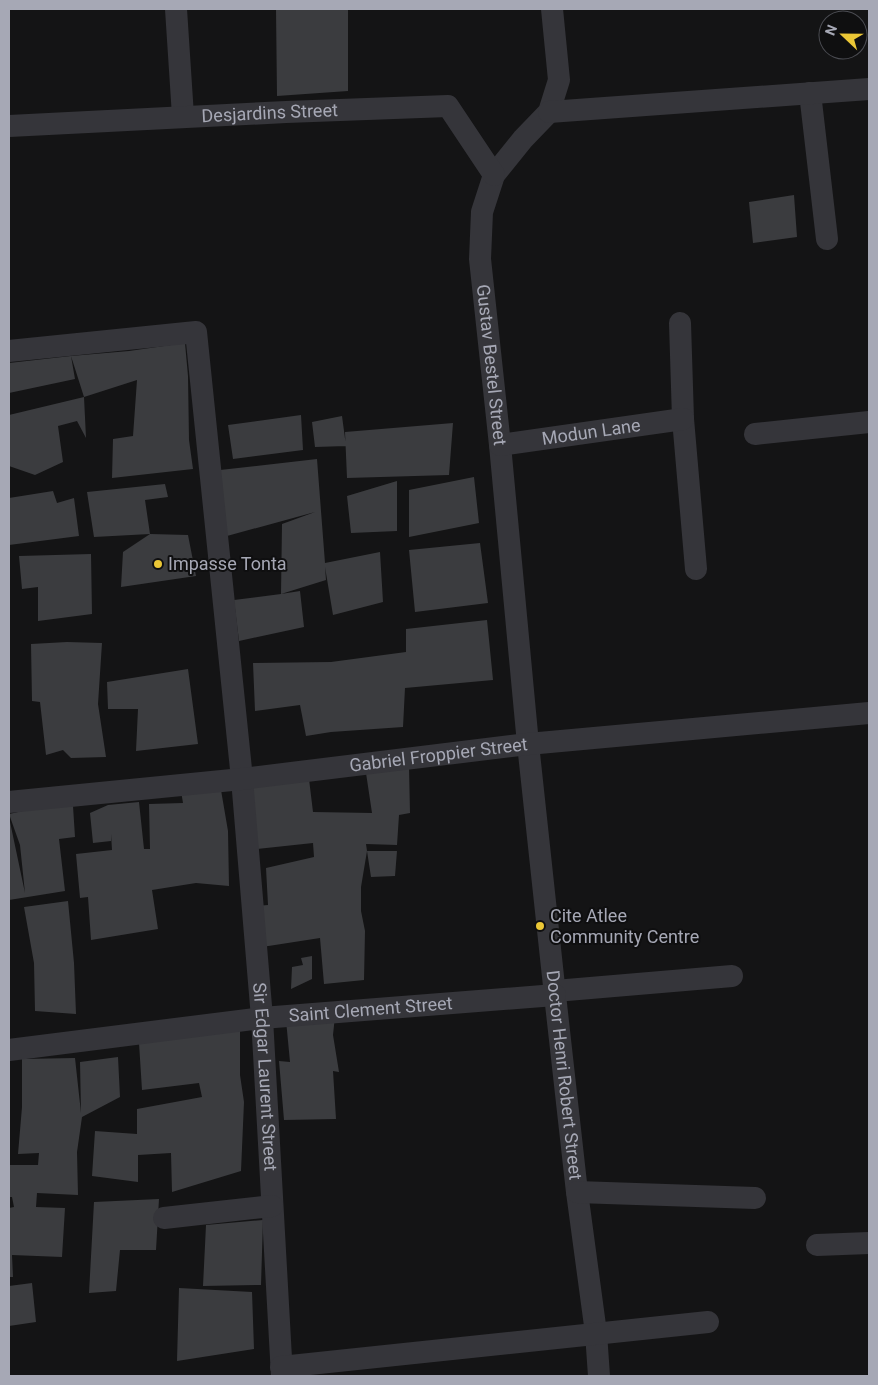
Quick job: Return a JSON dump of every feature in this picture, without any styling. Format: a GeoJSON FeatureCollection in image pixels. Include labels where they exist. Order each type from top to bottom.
{"type":"FeatureCollection","features":[{"type":"Feature","properties":{"kind":"street"},"geometry":{"type":"LineString","coordinates":[[176,9],[183,116]]}},
{"type":"Feature","properties":{"kind":"street","name":"Gustav Bestel Street"},"geometry":{"type":"LineString","coordinates":[[528,744],[500,445],[480,259],[482,212],[494,175],[523,139],[549,112],[559,80],[552,9]]}},
{"type":"Feature","properties":{"kind":"street"},"geometry":{"type":"LineString","coordinates":[[549,112],[869,89]]}},
{"type":"Feature","properties":{"kind":"street"},"geometry":{"type":"LineString","coordinates":[[810,94],[827,239]]}},
{"type":"Feature","properties":{"kind":"street","name":"Desjardins Street"},"geometry":{"type":"LineString","coordinates":[[9,126],[183,116],[448,106],[494,175]]}},
{"type":"Feature","properties":{"kind":"street"},"geometry":{"type":"LineString","coordinates":[[680,323],[683,419],[696,569]]}},
{"type":"Feature","properties":{"kind":"street"},"geometry":{"type":"LineString","coordinates":[[9,352],[196,332],[242,779]]}},
{"type":"Feature","properties":{"kind":"street","name":"Modun Lane"},"geometry":{"type":"LineString","coordinates":[[500,445],[683,419]]}},
{"type":"Feature","properties":{"kind":"street"},"geometry":{"type":"LineString","coordinates":[[754,434],[869,422]]}},
{"type":"Feature","properties":{"kind":"street","name":"Gabriel Froppier Street"},"geometry":{"type":"LineString","coordinates":[[9,802],[242,779],[528,744],[869,713]]}},
{"type":"Feature","properties":{"kind":"street","name":"Doctor Henri Robert Street"},"geometry":{"type":"LineString","coordinates":[[528,744],[577,1192],[596,1333],[599,1376]]}},
{"type":"Feature","properties":{"kind":"street","name":"Sir Edgar Laurent Street"},"geometry":{"type":"LineString","coordinates":[[242,779],[262,1018],[282,1372]]}},
{"type":"Feature","properties":{"kind":"street","name":"Saint Clement Street"},"geometry":{"type":"LineString","coordinates":[[9,1050],[262,1018],[732,976]]}},
{"type":"Feature","properties":{"kind":"street"},"geometry":{"type":"LineString","coordinates":[[577,1192],[755,1198]]}},
{"type":"Feature","properties":{"kind":"street"},"geometry":{"type":"LineString","coordinates":[[164,1218],[272,1206]]}},
{"type":"Feature","properties":{"kind":"street"},"geometry":{"type":"LineString","coordinates":[[817,1245],[869,1243]]}},
{"type":"Feature","properties":{"kind":"street"},"geometry":{"type":"LineString","coordinates":[[282,1372],[596,1333],[708,1322]]}},
{"type":"Feature","properties":{"kind":"building"},"geometry":{"type":"Polygon","coordinates":[[[276,9],[348,9],[348,91],[277,96],[276,9]]]}},
{"type":"Feature","properties":{"kind":"building"},"geometry":{"type":"Polygon","coordinates":[[[794,195],[797,237],[753,243],[749,202],[794,195]]]}},
{"type":"Feature","properties":{"kind":"building"},"geometry":{"type":"Polygon","coordinates":[[[185,343],[188,376],[189,440],[193,469],[112,478],[113,439],[133,436],[137,380],[84,397],[71,356],[129,351],[185,343]]]}},
{"type":"Feature","properties":{"kind":"building"},"geometry":{"type":"Polygon","coordinates":[[[71,356],[75,379],[9,393],[9,363],[71,356]]]}},
{"type":"Feature","properties":{"kind":"building"},"geometry":{"type":"Polygon","coordinates":[[[84,397],[86,438],[77,421],[58,426],[63,462],[35,475],[9,466],[9,415],[84,397]]]}},
{"type":"Feature","properties":{"kind":"building"},"geometry":{"type":"Polygon","coordinates":[[[301,415],[303,450],[233,459],[228,425],[301,415]]]}},
{"type":"Feature","properties":{"kind":"building"},"geometry":{"type":"Polygon","coordinates":[[[342,416],[346,446],[315,447],[312,422],[342,416]]]}},
{"type":"Feature","properties":{"kind":"building"},"geometry":{"type":"Polygon","coordinates":[[[453,423],[449,475],[347,478],[345,432],[453,423]]]}},
{"type":"Feature","properties":{"kind":"building"},"geometry":{"type":"Polygon","coordinates":[[[317,459],[325,563],[380,552],[383,602],[333,615],[325,567],[326,580],[281,594],[282,524],[315,512],[227,536],[220,470],[317,459]]]}},
{"type":"Feature","properties":{"kind":"building"},"geometry":{"type":"Polygon","coordinates":[[[474,477],[479,523],[409,537],[409,490],[474,477]]]}},
{"type":"Feature","properties":{"kind":"building"},"geometry":{"type":"Polygon","coordinates":[[[397,481],[397,531],[351,533],[347,496],[397,481]]]}},
{"type":"Feature","properties":{"kind":"building"},"geometry":{"type":"Polygon","coordinates":[[[165,484],[168,497],[145,500],[150,534],[94,537],[87,492],[165,484]]]}},
{"type":"Feature","properties":{"kind":"building"},"geometry":{"type":"Polygon","coordinates":[[[53,491],[57,503],[74,498],[79,536],[9,545],[9,498],[53,491]]]}},
{"type":"Feature","properties":{"kind":"building","name":"Impasse Tonta"},"geometry":{"type":"Polygon","coordinates":[[[150,534],[188,535],[196,576],[121,587],[123,552],[150,534]]]}},
{"type":"Feature","properties":{"kind":"building"},"geometry":{"type":"Polygon","coordinates":[[[480,543],[488,603],[415,612],[409,550],[480,543]]]}},
{"type":"Feature","properties":{"kind":"building"},"geometry":{"type":"Polygon","coordinates":[[[91,554],[92,614],[38,621],[38,587],[22,589],[19,556],[91,554]]]}},
{"type":"Feature","properties":{"kind":"building"},"geometry":{"type":"Polygon","coordinates":[[[300,591],[304,627],[239,641],[234,600],[300,591]]]}},
{"type":"Feature","properties":{"kind":"building"},"geometry":{"type":"Polygon","coordinates":[[[487,620],[493,680],[405,688],[403,727],[331,732],[306,736],[300,705],[255,711],[253,663],[331,662],[406,652],[406,629],[487,620]]]}},
{"type":"Feature","properties":{"kind":"building"},"geometry":{"type":"Polygon","coordinates":[[[102,643],[98,704],[106,757],[71,758],[63,750],[46,755],[40,702],[32,701],[31,644],[102,643]]]}},
{"type":"Feature","properties":{"kind":"building"},"geometry":{"type":"Polygon","coordinates":[[[188,669],[198,744],[136,751],[138,709],[108,709],[107,682],[188,669]]]}},
{"type":"Feature","properties":{"kind":"building"},"geometry":{"type":"Polygon","coordinates":[[[409,767],[410,813],[399,815],[397,845],[366,844],[367,851],[361,887],[361,911],[365,931],[364,980],[324,984],[320,938],[262,947],[256,906],[268,905],[266,868],[314,857],[313,843],[257,849],[249,782],[309,779],[313,812],[372,813],[366,773],[409,767]]]}},
{"type":"Feature","properties":{"kind":"building"},"geometry":{"type":"Polygon","coordinates":[[[221,790],[228,831],[229,886],[196,883],[152,890],[158,929],[91,940],[88,897],[80,898],[76,854],[112,850],[111,834],[111,841],[93,843],[90,813],[108,805],[139,802],[144,849],[150,849],[149,804],[183,803],[181,791],[221,790]]]}},
{"type":"Feature","properties":{"kind":"building"},"geometry":{"type":"Polygon","coordinates":[[[73,806],[75,837],[59,839],[65,891],[9,900],[9,817],[25,893],[20,845],[9,814],[32,809],[73,806]]]}},
{"type":"Feature","properties":{"kind":"building"},"geometry":{"type":"Polygon","coordinates":[[[367,851],[397,851],[395,876],[371,877],[367,851]]]}},
{"type":"Feature","properties":{"kind":"building"},"geometry":{"type":"Polygon","coordinates":[[[68,901],[74,963],[76,1014],[35,1011],[34,963],[24,907],[68,901]]]}},
{"type":"Feature","properties":{"kind":"building"},"geometry":{"type":"Polygon","coordinates":[[[312,956],[312,979],[291,989],[292,967],[303,965],[301,958],[312,956]]]}},
{"type":"Feature","properties":{"kind":"building"},"geometry":{"type":"Polygon","coordinates":[[[335,1016],[333,1035],[339,1072],[333,1071],[336,1119],[284,1120],[279,1061],[290,1062],[286,1020],[335,1016]]]}},
{"type":"Feature","properties":{"kind":"building"},"geometry":{"type":"Polygon","coordinates":[[[240,1028],[240,1075],[244,1102],[241,1171],[172,1192],[171,1153],[138,1155],[138,1182],[92,1176],[95,1131],[137,1134],[137,1109],[202,1097],[199,1083],[142,1090],[139,1043],[240,1028]]]}},
{"type":"Feature","properties":{"kind":"building"},"geometry":{"type":"Polygon","coordinates":[[[118,1057],[120,1097],[82,1117],[77,1152],[78,1195],[37,1193],[36,1207],[65,1208],[62,1257],[12,1255],[13,1277],[9,1277],[9,1208],[14,1207],[12,1197],[9,1197],[9,1165],[38,1165],[39,1153],[18,1154],[22,1107],[22,1059],[75,1058],[81,1113],[80,1062],[118,1057]]]}},
{"type":"Feature","properties":{"kind":"building"},"geometry":{"type":"Polygon","coordinates":[[[159,1199],[156,1250],[120,1250],[116,1291],[89,1293],[94,1202],[159,1199]]]}},
{"type":"Feature","properties":{"kind":"building"},"geometry":{"type":"Polygon","coordinates":[[[263,1220],[261,1285],[203,1286],[206,1225],[263,1220]]]}},
{"type":"Feature","properties":{"kind":"building"},"geometry":{"type":"Polygon","coordinates":[[[32,1283],[36,1322],[9,1326],[9,1286],[32,1283]]]}},
{"type":"Feature","properties":{"kind":"building"},"geometry":{"type":"Polygon","coordinates":[[[179,1288],[252,1292],[254,1349],[177,1361],[179,1288]]]}},
{"type":"Feature","properties":{"kind":"place","name":"Impasse Tonta"},"geometry":{"type":"Point","coordinates":[158,564]}},
{"type":"Feature","properties":{"kind":"place","name":"Cite Atlee Community Centre"},"geometry":{"type":"Point","coordinates":[540,926]}}]}
